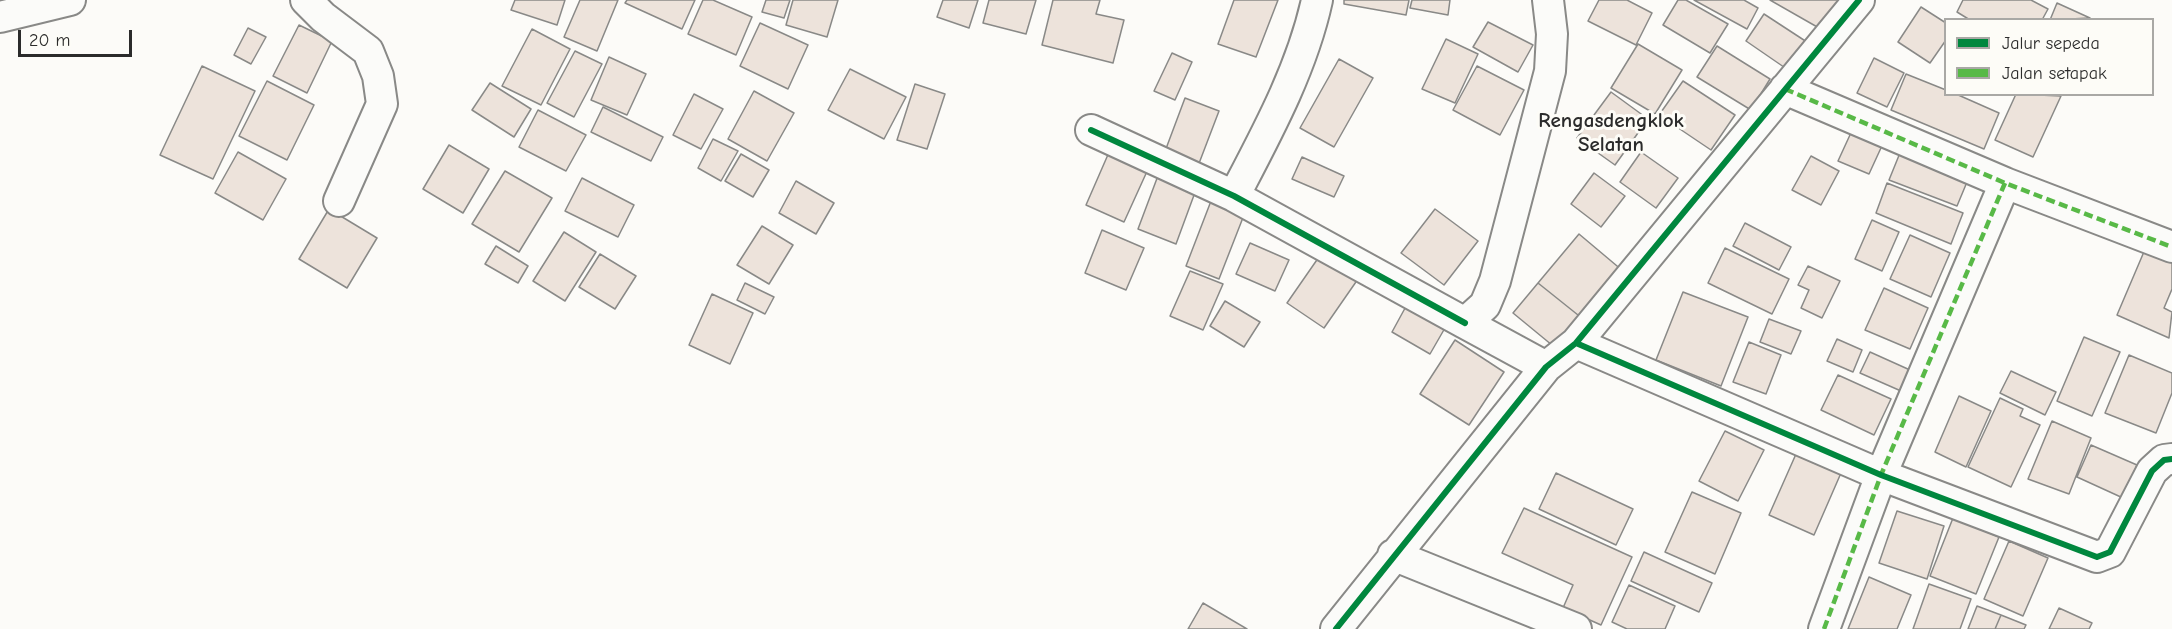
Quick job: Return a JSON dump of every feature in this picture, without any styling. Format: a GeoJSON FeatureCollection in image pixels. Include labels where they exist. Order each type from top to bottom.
{"type":"FeatureCollection","features":[{"type":"Feature","properties":{"kind":"street"},"geometry":{"type":"LineString","coordinates":[[0,17],[69,0]]}},
{"type":"Feature","properties":{"kind":"street"},"geometry":{"type":"LineString","coordinates":[[306,0],[323,17],[368,51],[378,76],[382,104],[339,201]]}},
{"type":"Feature","properties":{"kind":"street"},"geometry":{"type":"LineString","coordinates":[[1234,196],[1292,76],[1312,23],[1317,0]]}},
{"type":"Feature","properties":{"kind":"street"},"geometry":{"type":"LineString","coordinates":[[1465,323],[1485,304],[1495,281],[1550,71],[1552,34],[1548,0]]}},
{"type":"Feature","properties":{"kind":"street"},"geometry":{"type":"LineString","coordinates":[[1336,629],[1393,555],[1546,367],[1576,343],[1859,0]]}},
{"type":"Feature","properties":{"kind":"street"},"geometry":{"type":"LineString","coordinates":[[1785,89],[2004,183],[2172,247]]}},
{"type":"Feature","properties":{"kind":"street"},"geometry":{"type":"LineString","coordinates":[[1091,130],[1234,196],[1546,367]]}},
{"type":"Feature","properties":{"kind":"street"},"geometry":{"type":"LineString","coordinates":[[1824,629],[1881,475],[2004,183]]}},
{"type":"Feature","properties":{"kind":"street"},"geometry":{"type":"LineString","coordinates":[[1576,343],[1881,475],[2101,558],[2110,552],[2152,471],[2164,460],[2172,459]]}},
{"type":"Feature","properties":{"kind":"street"},"geometry":{"type":"LineString","coordinates":[[1393,555],[1576,629]]}},
{"type":"Feature","properties":{"kind":"building"},"geometry":{"type":"Polygon","coordinates":[[[515,0],[565,0],[557,25],[511,10],[515,0]]]}},
{"type":"Feature","properties":{"kind":"building"},"geometry":{"type":"Polygon","coordinates":[[[580,0],[618,0],[597,51],[564,37],[580,0]]]}},
{"type":"Feature","properties":{"kind":"building"},"geometry":{"type":"Polygon","coordinates":[[[627,0],[695,0],[682,29],[625,3],[627,0]]]}},
{"type":"Feature","properties":{"kind":"building"},"geometry":{"type":"Polygon","coordinates":[[[703,0],[713,0],[752,17],[736,55],[688,34],[703,0]]]}},
{"type":"Feature","properties":{"kind":"building"},"geometry":{"type":"Polygon","coordinates":[[[766,0],[790,0],[784,18],[762,12],[766,0]]]}},
{"type":"Feature","properties":{"kind":"building"},"geometry":{"type":"Polygon","coordinates":[[[793,0],[838,0],[827,37],[786,25],[793,0]]]}},
{"type":"Feature","properties":{"kind":"building"},"geometry":{"type":"Polygon","coordinates":[[[943,0],[978,0],[969,28],[937,17],[943,0]]]}},
{"type":"Feature","properties":{"kind":"building"},"geometry":{"type":"Polygon","coordinates":[[[989,0],[1036,0],[1026,34],[983,23],[989,0]]]}},
{"type":"Feature","properties":{"kind":"building"},"geometry":{"type":"Polygon","coordinates":[[[1053,0],[1100,0],[1096,14],[1124,20],[1113,63],[1042,45],[1053,0]]]}},
{"type":"Feature","properties":{"kind":"building"},"geometry":{"type":"Polygon","coordinates":[[[1234,0],[1278,0],[1256,57],[1218,44],[1234,0]]]}},
{"type":"Feature","properties":{"kind":"building"},"geometry":{"type":"Polygon","coordinates":[[[1344,0],[1409,0],[1406,15],[1344,4],[1344,0]]]}},
{"type":"Feature","properties":{"kind":"building"},"geometry":{"type":"Polygon","coordinates":[[[1412,0],[1450,0],[1448,15],[1410,8],[1412,0]]]}},
{"type":"Feature","properties":{"kind":"building"},"geometry":{"type":"Polygon","coordinates":[[[1599,0],[1627,0],[1652,13],[1636,45],[1588,21],[1599,0]]]}},
{"type":"Feature","properties":{"kind":"building"},"geometry":{"type":"Polygon","coordinates":[[[1678,0],[1686,0],[1728,24],[1710,53],[1663,25],[1678,0]]]}},
{"type":"Feature","properties":{"kind":"building"},"geometry":{"type":"Polygon","coordinates":[[[1694,0],[1744,0],[1758,8],[1747,29],[1694,0]]]}},
{"type":"Feature","properties":{"kind":"building"},"geometry":{"type":"Polygon","coordinates":[[[1770,0],[1844,0],[1826,32],[1770,0]]]}},
{"type":"Feature","properties":{"kind":"building"},"geometry":{"type":"Polygon","coordinates":[[[1963,0],[2031,0],[2048,9],[2043,18],[1967,18],[1957,12],[1963,0]]]}},
{"type":"Feature","properties":{"kind":"building"},"geometry":{"type":"Polygon","coordinates":[[[2057,3],[2090,18],[2051,18],[2057,3]]]}},
{"type":"Feature","properties":{"kind":"building"},"geometry":{"type":"Polygon","coordinates":[[[1921,7],[1944,22],[1944,43],[1930,63],[1898,42],[1921,7]]]}},
{"type":"Feature","properties":{"kind":"building"},"geometry":{"type":"Polygon","coordinates":[[[1764,14],[1813,46],[1794,74],[1746,41],[1764,14]]]}},
{"type":"Feature","properties":{"kind":"building"},"geometry":{"type":"Polygon","coordinates":[[[1488,22],[1533,45],[1518,72],[1473,47],[1488,22]]]}},
{"type":"Feature","properties":{"kind":"building"},"geometry":{"type":"Polygon","coordinates":[[[760,23],[808,45],[788,89],[740,66],[760,23]]]}},
{"type":"Feature","properties":{"kind":"building"},"geometry":{"type":"Polygon","coordinates":[[[299,25],[332,41],[307,93],[273,76],[299,25]]]}},
{"type":"Feature","properties":{"kind":"building"},"geometry":{"type":"Polygon","coordinates":[[[248,28],[266,37],[251,64],[234,55],[248,28]]]}},
{"type":"Feature","properties":{"kind":"building"},"geometry":{"type":"Polygon","coordinates":[[[532,29],[570,49],[541,105],[502,86],[532,29]]]}},
{"type":"Feature","properties":{"kind":"building"},"geometry":{"type":"Polygon","coordinates":[[[1446,39],[1478,54],[1455,103],[1422,89],[1446,39]]]}},
{"type":"Feature","properties":{"kind":"building"},"geometry":{"type":"Polygon","coordinates":[[[1638,44],[1682,70],[1655,114],[1611,88],[1638,44]]]}},
{"type":"Feature","properties":{"kind":"building"},"geometry":{"type":"Polygon","coordinates":[[[1717,46],[1770,79],[1751,110],[1697,77],[1717,46]]]}},
{"type":"Feature","properties":{"kind":"building"},"geometry":{"type":"Polygon","coordinates":[[[575,51],[602,64],[574,117],[547,103],[575,51]]]}},
{"type":"Feature","properties":{"kind":"building"},"geometry":{"type":"Polygon","coordinates":[[[1172,53],[1192,62],[1175,100],[1154,91],[1172,53]]]}},
{"type":"Feature","properties":{"kind":"building"},"geometry":{"type":"Polygon","coordinates":[[[609,57],[646,74],[627,115],[591,100],[609,57]]]}},
{"type":"Feature","properties":{"kind":"building"},"geometry":{"type":"Polygon","coordinates":[[[1874,58],[1904,73],[1887,107],[1857,93],[1874,58]]]}},
{"type":"Feature","properties":{"kind":"building"},"geometry":{"type":"Polygon","coordinates":[[[1339,59],[1373,78],[1334,147],[1300,128],[1339,59]]]}},
{"type":"Feature","properties":{"kind":"building"},"geometry":{"type":"Polygon","coordinates":[[[202,66],[255,91],[213,179],[160,155],[202,66]]]}},
{"type":"Feature","properties":{"kind":"building"},"geometry":{"type":"Polygon","coordinates":[[[1477,66],[1524,90],[1500,135],[1453,110],[1477,66]]]}},
{"type":"Feature","properties":{"kind":"building"},"geometry":{"type":"Polygon","coordinates":[[[850,69],[906,97],[884,139],[828,110],[850,69]]]}},
{"type":"Feature","properties":{"kind":"building"},"geometry":{"type":"Polygon","coordinates":[[[1906,74],[1944,89],[1944,96],[1961,96],[1999,113],[1984,149],[1891,110],[1906,74]]]}},
{"type":"Feature","properties":{"kind":"building"},"geometry":{"type":"Polygon","coordinates":[[[267,81],[314,105],[287,160],[239,136],[267,81]]]}},
{"type":"Feature","properties":{"kind":"building"},"geometry":{"type":"Polygon","coordinates":[[[1683,81],[1735,115],[1711,150],[1659,115],[1683,81]]]}},
{"type":"Feature","properties":{"kind":"building"},"geometry":{"type":"Polygon","coordinates":[[[490,83],[531,109],[514,137],[472,110],[490,83]]]}},
{"type":"Feature","properties":{"kind":"building"},"geometry":{"type":"Polygon","coordinates":[[[915,84],[945,94],[927,149],[897,140],[915,84]]]}},
{"type":"Feature","properties":{"kind":"building"},"geometry":{"type":"Polygon","coordinates":[[[754,91],[794,113],[767,161],[728,139],[754,91]]]}},
{"type":"Feature","properties":{"kind":"building"},"geometry":{"type":"Polygon","coordinates":[[[1611,92],[1648,119],[1615,165],[1577,138],[1611,92]]]}},
{"type":"Feature","properties":{"kind":"building"},"geometry":{"type":"Polygon","coordinates":[[[694,94],[723,109],[701,149],[673,135],[694,94]]]}},
{"type":"Feature","properties":{"kind":"building"},"geometry":{"type":"Polygon","coordinates":[[[2015,96],[2061,96],[2033,157],[1995,140],[2015,96]]]}},
{"type":"Feature","properties":{"kind":"building"},"geometry":{"type":"Polygon","coordinates":[[[1185,98],[1219,111],[1198,166],[1164,154],[1185,98]]]}},
{"type":"Feature","properties":{"kind":"building"},"geometry":{"type":"Polygon","coordinates":[[[603,107],[663,137],[651,161],[591,132],[603,107]]]}},
{"type":"Feature","properties":{"kind":"building"},"geometry":{"type":"Polygon","coordinates":[[[538,110],[586,135],[566,171],[519,147],[538,110]]]}},
{"type":"Feature","properties":{"kind":"building"},"geometry":{"type":"Polygon","coordinates":[[[1855,124],[1886,137],[1869,174],[1838,161],[1855,124]]]}},
{"type":"Feature","properties":{"kind":"building"},"geometry":{"type":"Polygon","coordinates":[[[713,139],[738,151],[721,181],[698,168],[713,139]]]}},
{"type":"Feature","properties":{"kind":"building"},"geometry":{"type":"Polygon","coordinates":[[[1904,143],[1972,170],[1957,206],[1889,180],[1904,143]]]}},
{"type":"Feature","properties":{"kind":"building"},"geometry":{"type":"Polygon","coordinates":[[[449,145],[489,169],[463,213],[423,189],[449,145]]]}},
{"type":"Feature","properties":{"kind":"building"},"geometry":{"type":"Polygon","coordinates":[[[1110,150],[1149,167],[1124,222],[1086,205],[1110,150]]]}},
{"type":"Feature","properties":{"kind":"building"},"geometry":{"type":"Polygon","coordinates":[[[238,152],[286,179],[263,220],[215,193],[238,152]]]}},
{"type":"Feature","properties":{"kind":"building"},"geometry":{"type":"Polygon","coordinates":[[[1641,152],[1678,178],[1656,208],[1620,182],[1641,152]]]}},
{"type":"Feature","properties":{"kind":"building"},"geometry":{"type":"Polygon","coordinates":[[[741,154],[769,170],[753,197],[725,181],[741,154]]]}},
{"type":"Feature","properties":{"kind":"building"},"geometry":{"type":"Polygon","coordinates":[[[1811,156],[1839,171],[1821,205],[1792,190],[1811,156]]]}},
{"type":"Feature","properties":{"kind":"building"},"geometry":{"type":"Polygon","coordinates":[[[1302,157],[1344,176],[1334,197],[1292,179],[1302,157]]]}},
{"type":"Feature","properties":{"kind":"building"},"geometry":{"type":"Polygon","coordinates":[[[505,171],[552,198],[519,252],[472,224],[505,171]]]}},
{"type":"Feature","properties":{"kind":"building"},"geometry":{"type":"Polygon","coordinates":[[[1159,173],[1197,187],[1176,244],[1138,229],[1159,173]]]}},
{"type":"Feature","properties":{"kind":"building"},"geometry":{"type":"Polygon","coordinates":[[[1594,173],[1625,196],[1601,227],[1571,204],[1594,173]]]}},
{"type":"Feature","properties":{"kind":"building"},"geometry":{"type":"Polygon","coordinates":[[[582,178],[634,205],[618,237],[565,211],[582,178]]]}},
{"type":"Feature","properties":{"kind":"building"},"geometry":{"type":"Polygon","coordinates":[[[796,181],[834,203],[816,234],[779,213],[796,181]]]}},
{"type":"Feature","properties":{"kind":"building"},"geometry":{"type":"Polygon","coordinates":[[[1887,183],[1963,213],[1951,244],[1876,213],[1887,183]]]}},
{"type":"Feature","properties":{"kind":"building"},"geometry":{"type":"Polygon","coordinates":[[[1211,201],[1244,215],[1219,279],[1186,266],[1211,201]]]}},
{"type":"Feature","properties":{"kind":"building"},"geometry":{"type":"Polygon","coordinates":[[[329,209],[377,238],[347,288],[299,259],[329,209]]]}},
{"type":"Feature","properties":{"kind":"building"},"geometry":{"type":"Polygon","coordinates":[[[1435,209],[1478,241],[1444,285],[1401,253],[1435,209]]]}},
{"type":"Feature","properties":{"kind":"building"},"geometry":{"type":"Polygon","coordinates":[[[1872,220],[1899,232],[1882,271],[1855,259],[1872,220]]]}},
{"type":"Feature","properties":{"kind":"building"},"geometry":{"type":"Polygon","coordinates":[[[1745,223],[1791,247],[1779,270],[1733,246],[1745,223]]]}},
{"type":"Feature","properties":{"kind":"building"},"geometry":{"type":"Polygon","coordinates":[[[762,226],[793,245],[769,284],[737,265],[762,226]]]}},
{"type":"Feature","properties":{"kind":"building"},"geometry":{"type":"Polygon","coordinates":[[[1102,230],[1144,248],[1126,290],[1085,273],[1102,230]]]}},
{"type":"Feature","properties":{"kind":"building"},"geometry":{"type":"Polygon","coordinates":[[[564,232],[596,252],[565,301],[533,281],[564,232]]]}},
{"type":"Feature","properties":{"kind":"building"},"geometry":{"type":"Polygon","coordinates":[[[1579,234],[1623,271],[1583,319],[1538,283],[1579,234]]]}},
{"type":"Feature","properties":{"kind":"building"},"geometry":{"type":"Polygon","coordinates":[[[1910,235],[1950,253],[1931,297],[1890,279],[1910,235]]]}},
{"type":"Feature","properties":{"kind":"building"},"geometry":{"type":"Polygon","coordinates":[[[1250,243],[1289,260],[1275,291],[1236,274],[1250,243]]]}},
{"type":"Feature","properties":{"kind":"building"},"geometry":{"type":"Polygon","coordinates":[[[496,246],[528,266],[518,283],[485,264],[496,246]]]}},
{"type":"Feature","properties":{"kind":"building"},"geometry":{"type":"Polygon","coordinates":[[[2146,247],[2172,258],[2172,289],[2164,308],[2172,312],[2169,338],[2117,315],[2146,247]]]}},
{"type":"Feature","properties":{"kind":"building"},"geometry":{"type":"Polygon","coordinates":[[[1725,248],[1789,279],[1772,314],[1708,283],[1725,248]]]}},
{"type":"Feature","properties":{"kind":"building"},"geometry":{"type":"Polygon","coordinates":[[[600,254],[636,276],[615,309],[579,287],[600,254]]]}},
{"type":"Feature","properties":{"kind":"building"},"geometry":{"type":"Polygon","coordinates":[[[1321,254],[1358,279],[1324,328],[1287,303],[1321,254]]]}},
{"type":"Feature","properties":{"kind":"building"},"geometry":{"type":"Polygon","coordinates":[[[1808,266],[1840,281],[1822,318],[1801,308],[1809,290],[1798,285],[1808,266]]]}},
{"type":"Feature","properties":{"kind":"building"},"geometry":{"type":"Polygon","coordinates":[[[1190,271],[1223,284],[1203,330],[1170,316],[1190,271]]]}},
{"type":"Feature","properties":{"kind":"building"},"geometry":{"type":"Polygon","coordinates":[[[745,283],[774,297],[765,314],[737,300],[745,283]]]}},
{"type":"Feature","properties":{"kind":"building"},"geometry":{"type":"Polygon","coordinates":[[[1538,283],[1583,319],[1558,350],[1513,313],[1538,283]]]}},
{"type":"Feature","properties":{"kind":"building"},"geometry":{"type":"Polygon","coordinates":[[[1884,288],[1928,308],[1910,349],[1865,330],[1884,288]]]}},
{"type":"Feature","properties":{"kind":"building"},"geometry":{"type":"Polygon","coordinates":[[[1683,292],[1748,317],[1721,386],[1656,360],[1683,292]]]}},
{"type":"Feature","properties":{"kind":"building"},"geometry":{"type":"Polygon","coordinates":[[[712,294],[753,313],[730,364],[689,345],[712,294]]]}},
{"type":"Feature","properties":{"kind":"building"},"geometry":{"type":"Polygon","coordinates":[[[1410,299],[1449,321],[1430,354],[1392,332],[1410,299]]]}},
{"type":"Feature","properties":{"kind":"building"},"geometry":{"type":"Polygon","coordinates":[[[1225,301],[1260,322],[1244,347],[1210,326],[1225,301]]]}},
{"type":"Feature","properties":{"kind":"building"},"geometry":{"type":"Polygon","coordinates":[[[1769,319],[1801,331],[1791,354],[1760,342],[1769,319]]]}},
{"type":"Feature","properties":{"kind":"building"},"geometry":{"type":"Polygon","coordinates":[[[2084,337],[2120,352],[2092,416],[2057,401],[2084,337]]]}},
{"type":"Feature","properties":{"kind":"building"},"geometry":{"type":"Polygon","coordinates":[[[1837,339],[1862,350],[1853,372],[1827,361],[1837,339]]]}},
{"type":"Feature","properties":{"kind":"building"},"geometry":{"type":"Polygon","coordinates":[[[1455,340],[1504,372],[1469,425],[1420,394],[1455,340]]]}},
{"type":"Feature","properties":{"kind":"building"},"geometry":{"type":"Polygon","coordinates":[[[1749,342],[1781,355],[1766,394],[1733,382],[1749,342]]]}},
{"type":"Feature","properties":{"kind":"building"},"geometry":{"type":"Polygon","coordinates":[[[1870,352],[1910,370],[1901,391],[1860,373],[1870,352]]]}},
{"type":"Feature","properties":{"kind":"building"},"geometry":{"type":"Polygon","coordinates":[[[2129,355],[2172,373],[2172,393],[2156,433],[2105,413],[2129,355]]]}},
{"type":"Feature","properties":{"kind":"building"},"geometry":{"type":"Polygon","coordinates":[[[2011,371],[2056,392],[2045,415],[2000,393],[2011,371]]]}},
{"type":"Feature","properties":{"kind":"building"},"geometry":{"type":"Polygon","coordinates":[[[1838,375],[1891,399],[1874,435],[1821,410],[1838,375]]]}},
{"type":"Feature","properties":{"kind":"building"},"geometry":{"type":"Polygon","coordinates":[[[1959,396],[1991,411],[1966,467],[1935,452],[1959,396]]]}},
{"type":"Feature","properties":{"kind":"building"},"geometry":{"type":"Polygon","coordinates":[[[2000,398],[2023,409],[2020,416],[2040,425],[2011,487],[1968,467],[2000,398]]]}},
{"type":"Feature","properties":{"kind":"building"},"geometry":{"type":"Polygon","coordinates":[[[2052,421],[2091,438],[2069,494],[2028,479],[2052,421]]]}},
{"type":"Feature","properties":{"kind":"building"},"geometry":{"type":"Polygon","coordinates":[[[1725,431],[1764,450],[1738,501],[1699,481],[1725,431]]]}},
{"type":"Feature","properties":{"kind":"building"},"geometry":{"type":"Polygon","coordinates":[[[2091,445],[2137,465],[2123,498],[2077,477],[2091,445]]]}},
{"type":"Feature","properties":{"kind":"building"},"geometry":{"type":"Polygon","coordinates":[[[1796,454],[1841,473],[1814,535],[1769,515],[1796,454]]]}},
{"type":"Feature","properties":{"kind":"building"},"geometry":{"type":"Polygon","coordinates":[[[1556,473],[1633,509],[1616,545],[1539,509],[1556,473]]]}},
{"type":"Feature","properties":{"kind":"building"},"geometry":{"type":"Polygon","coordinates":[[[1692,492],[1741,513],[1715,574],[1665,552],[1692,492]]]}},
{"type":"Feature","properties":{"kind":"building"},"geometry":{"type":"Polygon","coordinates":[[[1524,508],[1632,557],[1601,625],[1563,608],[1573,585],[1502,553],[1524,508]]]}},
{"type":"Feature","properties":{"kind":"building"},"geometry":{"type":"Polygon","coordinates":[[[1897,511],[1944,526],[1927,579],[1879,563],[1897,511]]]}},
{"type":"Feature","properties":{"kind":"building"},"geometry":{"type":"Polygon","coordinates":[[[1953,518],[1999,537],[1976,594],[1930,576],[1953,518]]]}},
{"type":"Feature","properties":{"kind":"building"},"geometry":{"type":"Polygon","coordinates":[[[2009,541],[2048,558],[2023,616],[1984,599],[2009,541]]]}},
{"type":"Feature","properties":{"kind":"building"},"geometry":{"type":"Polygon","coordinates":[[[1644,552],[1712,583],[1699,612],[1631,581],[1644,552]]]}},
{"type":"Feature","properties":{"kind":"building"},"geometry":{"type":"Polygon","coordinates":[[[1869,577],[1911,595],[1897,629],[1848,629],[1869,577]]]}},
{"type":"Feature","properties":{"kind":"building"},"geometry":{"type":"Polygon","coordinates":[[[1929,584],[1971,599],[1960,629],[1913,629],[1929,584]]]}},
{"type":"Feature","properties":{"kind":"building"},"geometry":{"type":"Polygon","coordinates":[[[1629,585],[1675,606],[1665,629],[1627,629],[1612,622],[1629,585]]]}},
{"type":"Feature","properties":{"kind":"building"},"geometry":{"type":"Polygon","coordinates":[[[1203,603],[1247,629],[1188,629],[1203,603]]]}},
{"type":"Feature","properties":{"kind":"building"},"geometry":{"type":"Polygon","coordinates":[[[1977,606],[2001,615],[1995,629],[1968,629],[1977,606]]]}},
{"type":"Feature","properties":{"kind":"building"},"geometry":{"type":"Polygon","coordinates":[[[2059,608],[2092,623],[2089,629],[2049,629],[2059,608]]]}},
{"type":"Feature","properties":{"kind":"building"},"geometry":{"type":"Polygon","coordinates":[[[2001,615],[2026,625],[2024,629],[1995,629],[2001,615]]]}},
{"type":"Feature","properties":{"kind":"marked path"},"geometry":{"type":"LineString","coordinates":[[1785,89],[2005,183],[2172,247]]}},
{"type":"Feature","properties":{"kind":"marked path"},"geometry":{"type":"LineString","coordinates":[[1824,629],[1881,475],[2005,183]]}},
{"type":"Feature","properties":{"kind":"cycle path"},"geometry":{"type":"LineString","coordinates":[[1336,629],[1546,367],[1576,343],[1859,0]]}},
{"type":"Feature","properties":{"kind":"cycle path"},"geometry":{"type":"LineString","coordinates":[[1091,130],[1234,196],[1465,323]]}},
{"type":"Feature","properties":{"kind":"cycle path"},"geometry":{"type":"LineString","coordinates":[[1576,343],[1881,475],[2097,557],[2110,552],[2152,471],[2164,460],[2172,459]]}},
{"type":"Feature","properties":{"kind":"district","name":"Rengasdengklok Selatan"},"geometry":{"type":"Point","coordinates":[1611,133]}}]}
